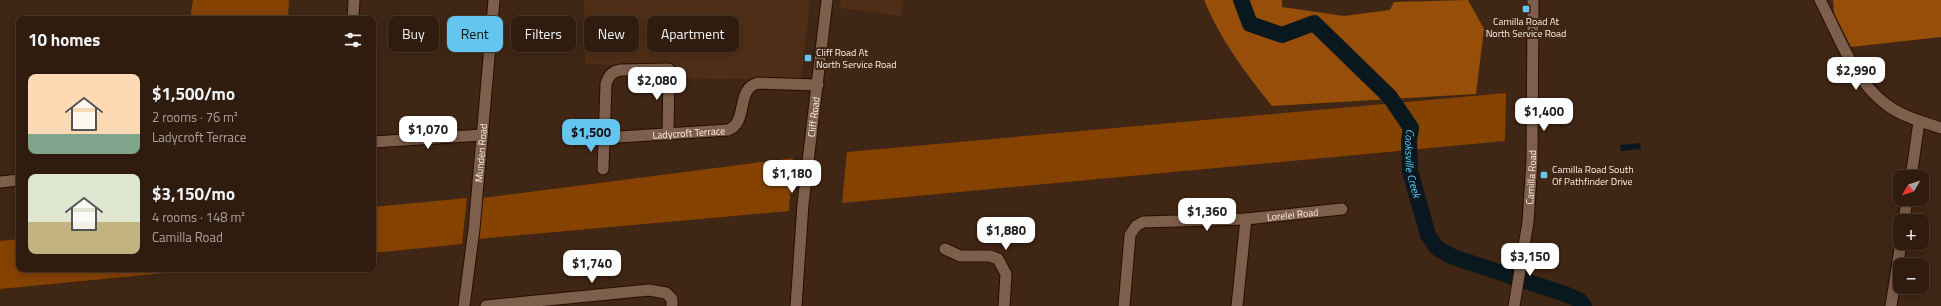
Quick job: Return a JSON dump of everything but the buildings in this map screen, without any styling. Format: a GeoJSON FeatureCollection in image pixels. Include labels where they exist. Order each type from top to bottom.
{"type":"FeatureCollection","features":[{"type":"Feature","properties":{"kind":"street"},"geometry":{"type":"LineString","coordinates":[[353,16],[354,0]]}},
{"type":"Feature","properties":{"kind":"street","name":"Munden Road"},"geometry":{"type":"LineString","coordinates":[[464,306],[474,229],[494,0]]}},
{"type":"Feature","properties":{"kind":"street","name":"Cliff Road"},"geometry":{"type":"LineString","coordinates":[[796,306],[803,204],[827,0]]}},
{"type":"Feature","properties":{"kind":"street","name":"Camilla Road"},"geometry":{"type":"LineString","coordinates":[[1514,306],[1528,222],[1532,160],[1533,0]]}},
{"type":"Feature","properties":{"kind":"street"},"geometry":{"type":"LineString","coordinates":[[1820,0],[1860,77],[1871,92],[1888,106],[1919,122],[1941,128]]}},
{"type":"Feature","properties":{"kind":"street"},"geometry":{"type":"LineString","coordinates":[[602,168],[606,84],[610,76],[621,70],[669,69],[668,134]]}},
{"type":"Feature","properties":{"kind":"street","name":"Ladycroft Terrace"},"geometry":{"type":"LineString","coordinates":[[603,138],[725,131],[732,129],[739,121],[747,90],[756,83],[818,85]]}},
{"type":"Feature","properties":{"kind":"street"},"geometry":{"type":"LineString","coordinates":[[1912,170],[1919,122]]}},
{"type":"Feature","properties":{"kind":"street"},"geometry":{"type":"LineString","coordinates":[[376,142],[482,135]]}},
{"type":"Feature","properties":{"kind":"street"},"geometry":{"type":"LineString","coordinates":[[0,182],[16,180]]}},
{"type":"Feature","properties":{"kind":"street","name":"Lorelei Road"},"geometry":{"type":"LineString","coordinates":[[1124,306],[1130,235],[1136,226],[1143,222],[1246,219],[1342,209]]}},
{"type":"Feature","properties":{"kind":"street"},"geometry":{"type":"LineString","coordinates":[[1237,306],[1246,219]]}},
{"type":"Feature","properties":{"kind":"street"},"geometry":{"type":"LineString","coordinates":[[944,249],[960,256],[990,256],[998,259],[1006,274],[1004,306]]}},
{"type":"Feature","properties":{"kind":"street"},"geometry":{"type":"LineString","coordinates":[[1891,306],[1900,250]]}},
{"type":"Feature","properties":{"kind":"street"},"geometry":{"type":"LineString","coordinates":[[486,306],[649,290],[666,293],[672,299],[672,306]]}},
{"type":"Feature","properties":{"kind":"shaded area"},"geometry":{"type":"Polygon","coordinates":[[[193,0],[289,0],[288,16],[190,16],[193,0]]]}},
{"type":"Feature","properties":{"kind":"shaded area"},"geometry":{"type":"Polygon","coordinates":[[[584,0],[810,0],[801,80],[675,78],[672,67],[585,64],[585,52],[639,52],[639,16],[584,16],[584,0]]]}},
{"type":"Feature","properties":{"kind":"shaded area"},"geometry":{"type":"Polygon","coordinates":[[[841,0],[903,0],[901,16],[840,8],[841,0]]]}},
{"type":"Feature","properties":{"kind":"shaded area"},"geometry":{"type":"Polygon","coordinates":[[[1204,0],[1282,0],[1282,7],[1344,16],[1390,10],[1394,2],[1468,0],[1484,29],[1476,94],[1272,106],[1234,56],[1218,29],[1204,0]]]}},
{"type":"Feature","properties":{"kind":"shaded area"},"geometry":{"type":"Polygon","coordinates":[[[1833,0],[1941,0],[1941,37],[1851,47],[1834,13],[1833,0]]]}},
{"type":"Feature","properties":{"kind":"shaded area"},"geometry":{"type":"Polygon","coordinates":[[[1506,93],[1505,141],[842,203],[847,152],[1506,93]]]}},
{"type":"Feature","properties":{"kind":"shaded area"},"geometry":{"type":"Polygon","coordinates":[[[1640,143],[1641,149],[1621,151],[1620,145],[1640,143]]]}},
{"type":"Feature","properties":{"kind":"shaded area"},"geometry":{"type":"Polygon","coordinates":[[[793,158],[789,211],[478,239],[482,198],[793,158]]]}},
{"type":"Feature","properties":{"kind":"shaded area"},"geometry":{"type":"Polygon","coordinates":[[[467,198],[462,244],[376,253],[376,207],[467,198]]]}},
{"type":"Feature","properties":{"kind":"shaded area"},"geometry":{"type":"Polygon","coordinates":[[[16,239],[16,272],[175,272],[0,289],[0,241],[16,239]]]}},
{"type":"Feature","properties":{"kind":"waterway","name":"Cooksville Creek"},"geometry":{"type":"LineString","coordinates":[[1241,0],[1250,24],[1282,35],[1314,23],[1390,97],[1411,128],[1409,141],[1410,171],[1428,235],[1437,248],[1453,257],[1565,294],[1579,300],[1584,306]]}},
{"type":"Feature","properties":{"kind":"place","name":"Camilla Road At North Service Road"},"geometry":{"type":"Point","coordinates":[1526,9]}},
{"type":"Feature","properties":{"kind":"place","name":"Cliff Road At North Service Road"},"geometry":{"type":"Point","coordinates":[808,58]}},
{"type":"Feature","properties":{"kind":"place","name":"Camilla Road South Of Pathfinder Drive"},"geometry":{"type":"Point","coordinates":[1544,175]}}]}
